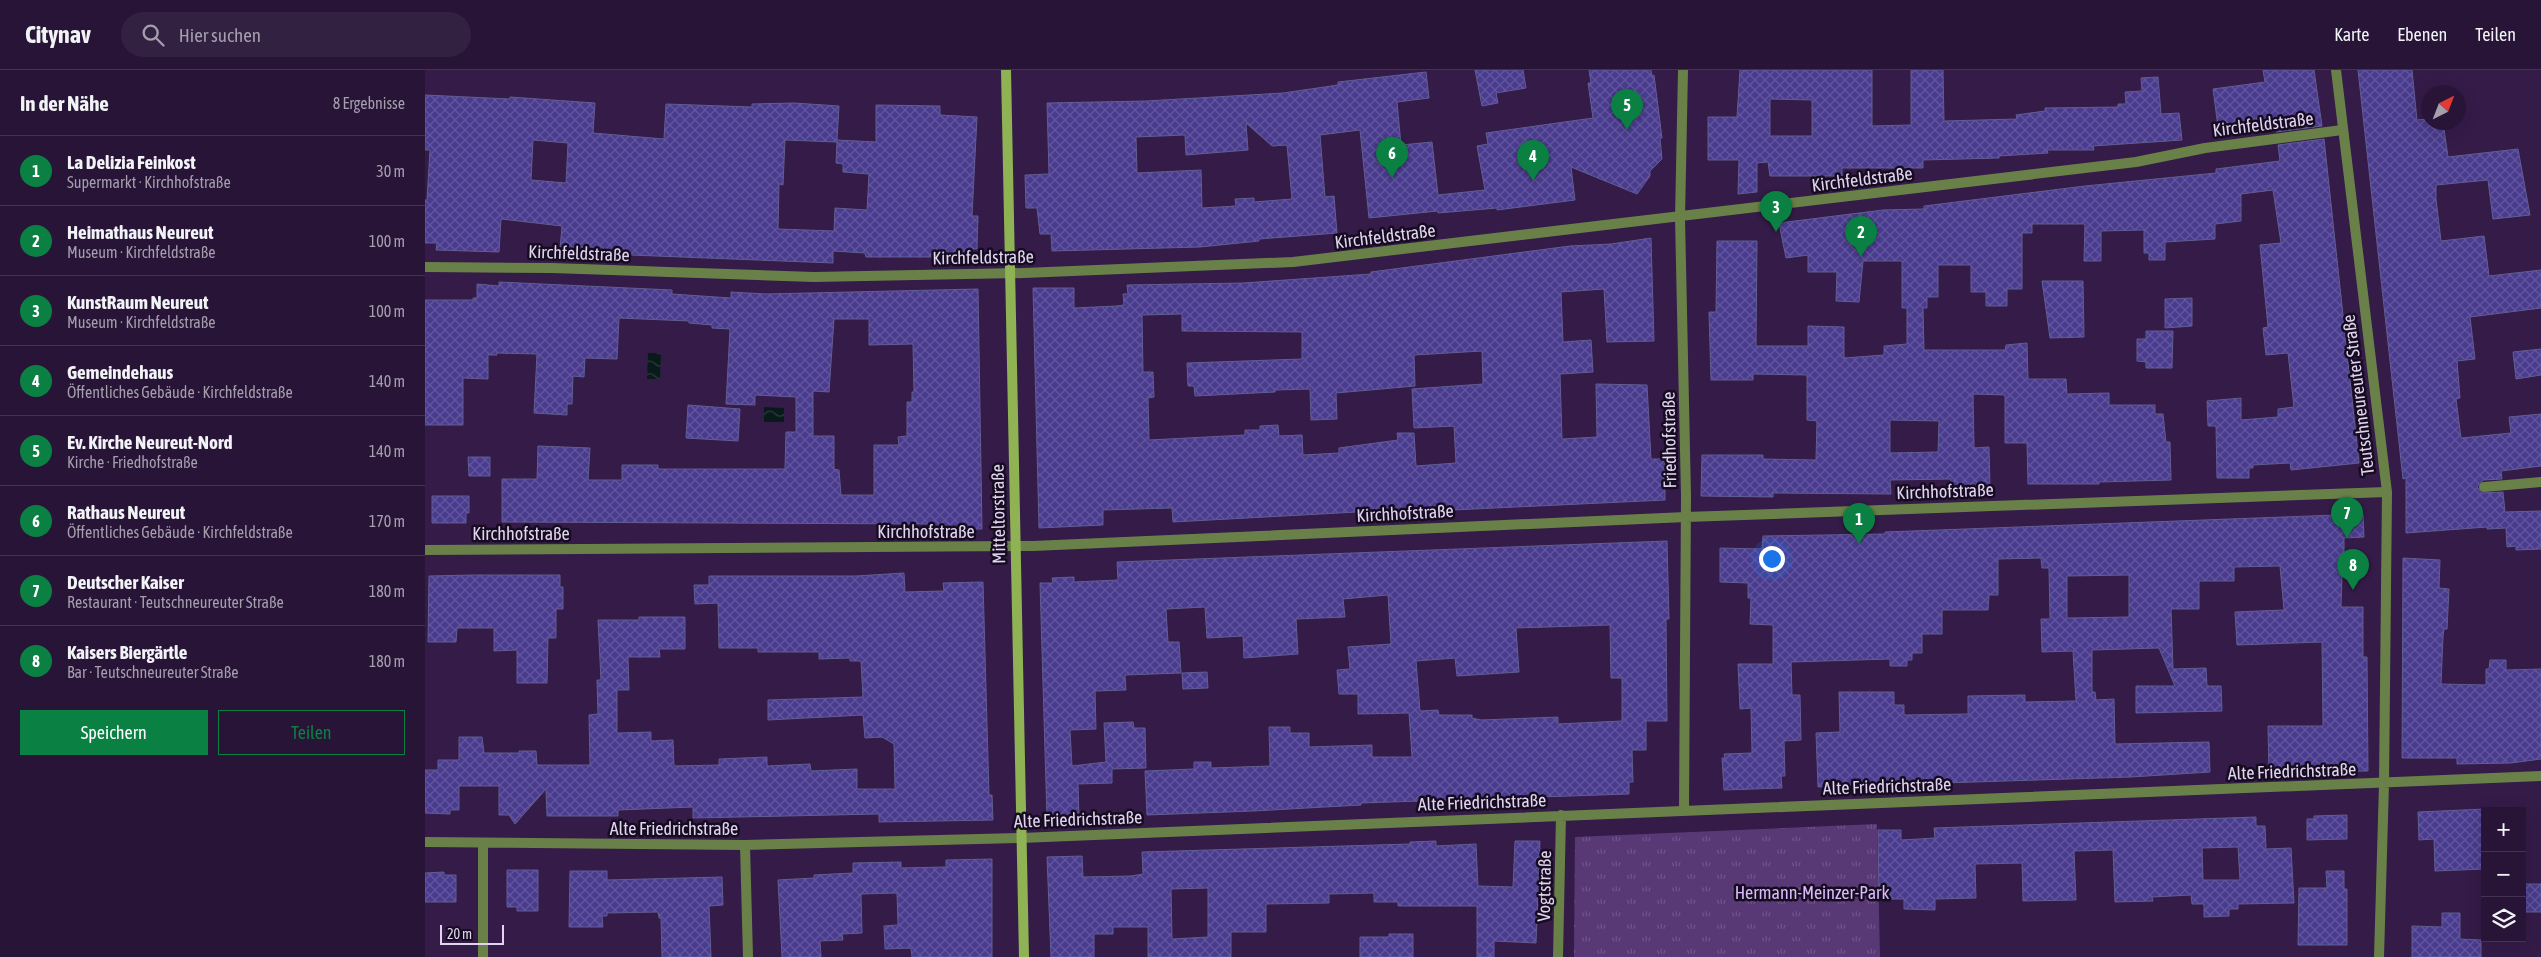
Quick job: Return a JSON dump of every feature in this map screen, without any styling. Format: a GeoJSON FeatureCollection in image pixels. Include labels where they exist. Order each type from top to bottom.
{"type":"FeatureCollection","features":[{"type":"Feature","properties":{"kind":"street","name":"Mitteltorstraße"},"geometry":{"type":"LineString","coordinates":[[1005,70],[1024,957]]}},
{"type":"Feature","properties":{"kind":"street","name":"Friedhofstraße"},"geometry":{"type":"LineString","coordinates":[[1683,70],[1680,218],[1686,516],[1684,810]]}},
{"type":"Feature","properties":{"kind":"street","name":"Teutschneureuter Straße"},"geometry":{"type":"LineString","coordinates":[[2336,70],[2387,492],[2384,784],[2379,957]]}},
{"type":"Feature","properties":{"kind":"street","name":"Kirchfeldstraße"},"geometry":{"type":"LineString","coordinates":[[425,267],[552,268],[762,277],[1009,273],[1303,261],[1680,218],[2136,162],[2205,148],[2342,130]]}},
{"type":"Feature","properties":{"kind":"street"},"geometry":{"type":"LineString","coordinates":[[2484,487],[2541,482]]}},
{"type":"Feature","properties":{"kind":"street","name":"Kirchhofstraße"},"geometry":{"type":"LineString","coordinates":[[425,550],[1015,546],[1686,516],[2387,492]]}},
{"type":"Feature","properties":{"kind":"street","name":"Alte Friedrichstraße"},"geometry":{"type":"LineString","coordinates":[[425,842],[745,845],[1021,838],[1684,810],[2384,784],[2541,776]]}},
{"type":"Feature","properties":{"kind":"street","name":"Vogtstraße"},"geometry":{"type":"LineString","coordinates":[[1558,957],[1561,815]]}},
{"type":"Feature","properties":{"kind":"street"},"geometry":{"type":"LineString","coordinates":[[483,843],[483,957]]}},
{"type":"Feature","properties":{"kind":"street"},"geometry":{"type":"LineString","coordinates":[[745,845],[748,957]]}},
{"type":"Feature","properties":{"kind":"green space","name":"Hermann-Meinzer-Park"},"geometry":{"type":"Polygon","coordinates":[[[1877,824],[1880,957],[1574,957],[1575,837],[1877,824]]]}},
{"type":"Feature","properties":{"kind":"water"},"geometry":{"type":"Polygon","coordinates":[[[648,353],[661,353],[660,379],[647,379],[648,353]]]}},
{"type":"Feature","properties":{"kind":"water"},"geometry":{"type":"Polygon","coordinates":[[[764,407],[784,408],[784,422],[764,422],[764,407]]]}},
{"type":"Feature","properties":{"kind":"building"},"geometry":{"type":"Polygon","coordinates":[[[1475,70],[1523,70],[1526,88],[1496,93],[1498,103],[1482,106],[1475,70]]]}},
{"type":"Feature","properties":{"kind":"building"},"geometry":{"type":"Polygon","coordinates":[[[1589,70],[1651,70],[1652,76],[1654,75],[1662,138],[1660,138],[1662,159],[1650,171],[1650,176],[1637,194],[1571,167],[1575,200],[1497,210],[1497,208],[1438,213],[1438,211],[1369,218],[1360,130],[1320,135],[1325,197],[1334,196],[1337,233],[1259,239],[1259,241],[1200,247],[1052,251],[1051,234],[1040,234],[1037,208],[1026,208],[1025,175],[1049,174],[1047,103],[1146,101],[1283,93],[1338,85],[1338,82],[1426,72],[1429,98],[1397,102],[1401,145],[1432,142],[1438,195],[1485,190],[1477,146],[1488,144],[1486,133],[1593,118],[1588,83],[1591,83],[1589,70]],[[1246,123],[1248,150],[1186,155],[1185,135],[1136,137],[1137,173],[1201,170],[1202,208],[1236,206],[1235,199],[1254,198],[1254,202],[1292,199],[1287,145],[1272,146],[1246,123]]]}},
{"type":"Feature","properties":{"kind":"building"},"geometry":{"type":"Polygon","coordinates":[[[1740,70],[1872,70],[1872,126],[1911,125],[1911,70],[1943,70],[1944,121],[2017,119],[2016,115],[2045,111],[2045,108],[2118,107],[2118,104],[2126,104],[2125,92],[2142,91],[2141,78],[2158,77],[2161,114],[2179,113],[2182,140],[2093,146],[2094,150],[2047,150],[2048,153],[1999,156],[1999,158],[1923,160],[1923,168],[1842,168],[1842,176],[1770,176],[1768,162],[1757,163],[1757,192],[1738,194],[1739,160],[1708,160],[1708,117],[1737,117],[1740,70]],[[1770,99],[1770,136],[1812,136],[1812,100],[1770,99]]]}},
{"type":"Feature","properties":{"kind":"building"},"geometry":{"type":"Polygon","coordinates":[[[2263,70],[2314,70],[2322,126],[2276,132],[2276,126],[2263,128],[2262,122],[2218,127],[2213,89],[2265,82],[2263,70]]]}},
{"type":"Feature","properties":{"kind":"building"},"geometry":{"type":"Polygon","coordinates":[[[2358,70],[2412,70],[2417,120],[2421,120],[2421,130],[2444,130],[2448,157],[2518,149],[2530,215],[2493,219],[2488,180],[2436,185],[2441,241],[2484,236],[2489,276],[2541,270],[2541,308],[2470,317],[2475,359],[2457,361],[2460,398],[2456,399],[2461,438],[2511,433],[2509,417],[2541,414],[2541,466],[2501,471],[2502,479],[2483,480],[2477,487],[2482,493],[2503,492],[2505,512],[2541,511],[2541,549],[2516,550],[2516,546],[2507,547],[2506,528],[2487,529],[2487,527],[2406,533],[2406,478],[2403,479],[2358,70]]]}},
{"type":"Feature","properties":{"kind":"building"},"geometry":{"type":"Polygon","coordinates":[[[425,95],[510,99],[510,97],[595,103],[593,133],[664,139],[666,104],[752,107],[752,104],[794,103],[839,106],[837,140],[876,142],[876,105],[940,106],[940,115],[977,117],[972,216],[978,216],[977,249],[970,249],[970,256],[945,257],[866,257],[865,253],[833,251],[833,263],[580,253],[580,251],[560,249],[562,226],[501,219],[499,252],[436,250],[437,243],[425,243],[425,200],[427,200],[430,150],[425,150],[425,95]],[[533,140],[531,180],[566,183],[568,143],[533,140]],[[785,140],[783,185],[779,184],[778,229],[834,231],[835,208],[867,210],[869,174],[843,172],[843,164],[836,163],[837,142],[785,140]]]}},
{"type":"Feature","properties":{"kind":"building"},"geometry":{"type":"Polygon","coordinates":[[[2324,139],[2359,463],[2291,470],[2290,463],[2253,465],[2253,468],[2249,468],[2249,478],[2217,478],[2216,426],[2208,426],[2207,401],[2241,398],[2241,420],[2278,417],[2278,409],[2294,407],[2288,353],[2266,355],[2263,328],[2268,327],[2260,245],[2281,243],[2273,190],[2241,194],[2241,221],[2215,224],[2215,239],[2165,242],[2165,260],[2149,260],[2149,253],[2144,253],[2144,230],[2101,231],[2101,261],[2084,261],[2085,224],[2032,224],[2032,233],[2022,233],[2022,289],[2007,289],[2007,306],[1986,306],[1986,292],[1971,292],[1971,265],[1938,265],[1938,297],[1927,297],[1927,308],[1923,308],[1924,350],[2005,350],[2006,345],[2027,343],[2028,379],[2066,379],[2067,394],[2109,393],[2109,405],[2155,405],[2155,414],[2163,414],[2166,442],[2170,442],[2171,480],[2099,482],[2099,484],[2028,484],[2027,443],[2005,443],[2005,395],[1973,394],[1974,448],[1989,447],[1990,488],[1951,488],[1951,479],[1890,480],[1891,494],[1773,493],[1773,497],[1701,496],[1702,455],[1763,455],[1763,459],[1816,460],[1817,421],[1807,420],[1807,375],[1753,374],[1753,380],[1711,380],[1709,312],[1716,312],[1717,241],[1757,241],[1756,346],[1808,346],[1808,326],[1844,327],[1844,358],[1884,355],[1884,346],[1907,344],[1907,308],[1902,308],[1902,261],[1863,261],[1859,302],[1836,301],[1837,272],[1808,272],[1808,255],[1786,258],[1779,223],[1883,210],[1924,209],[1924,206],[2085,186],[2216,173],[2216,169],[2280,161],[2278,145],[2324,139]],[[1890,420],[1890,453],[1938,452],[1939,421],[1890,420]]]}},
{"type":"Feature","properties":{"kind":"building"},"geometry":{"type":"Polygon","coordinates":[[[1651,238],[1654,341],[1607,342],[1604,289],[1561,292],[1563,342],[1591,340],[1593,372],[1560,374],[1562,439],[1597,437],[1596,384],[1647,385],[1651,459],[1665,459],[1665,500],[1431,511],[1431,508],[1173,522],[1172,508],[1103,510],[1103,525],[1039,528],[1033,288],[1074,288],[1074,308],[1116,306],[1124,305],[1123,294],[1128,294],[1127,285],[1243,283],[1371,274],[1371,272],[1570,246],[1611,244],[1651,238]],[[1182,314],[1142,315],[1143,372],[1153,372],[1154,397],[1148,398],[1149,440],[1245,435],[1245,430],[1260,430],[1260,426],[1278,425],[1279,436],[1302,435],[1303,455],[1339,453],[1339,448],[1398,440],[1397,433],[1414,433],[1416,466],[1456,463],[1454,426],[1414,428],[1412,389],[1483,384],[1482,351],[1414,355],[1415,386],[1336,393],[1337,419],[1311,420],[1310,389],[1195,396],[1194,386],[1188,386],[1187,363],[1302,359],[1302,332],[1182,331],[1182,314]]]}},
{"type":"Feature","properties":{"kind":"building"},"geometry":{"type":"Polygon","coordinates":[[[2042,281],[2083,281],[2084,337],[2050,338],[2042,281]]]}},
{"type":"Feature","properties":{"kind":"building"},"geometry":{"type":"Polygon","coordinates":[[[499,282],[672,290],[672,294],[731,298],[731,292],[766,294],[978,289],[982,529],[931,529],[931,524],[502,522],[502,479],[537,479],[538,446],[590,448],[588,480],[622,480],[622,465],[658,465],[658,469],[785,469],[786,432],[796,432],[796,397],[755,395],[755,405],[726,404],[730,329],[712,328],[712,325],[689,323],[689,321],[619,318],[617,359],[585,358],[584,377],[573,376],[572,404],[567,404],[567,415],[534,413],[537,354],[496,353],[497,355],[488,355],[488,379],[463,378],[463,425],[425,425],[425,300],[473,300],[473,298],[477,298],[477,284],[499,286],[499,282]],[[834,319],[829,392],[813,391],[813,436],[834,436],[834,469],[839,470],[841,495],[874,495],[874,445],[899,445],[898,437],[907,436],[907,402],[912,402],[912,392],[914,392],[913,344],[869,345],[869,319],[834,319]]]}},
{"type":"Feature","properties":{"kind":"building"},"geometry":{"type":"Polygon","coordinates":[[[2192,298],[2192,326],[2165,328],[2165,299],[2192,298]]]}},
{"type":"Feature","properties":{"kind":"building"},"geometry":{"type":"Polygon","coordinates":[[[2146,331],[2173,331],[2172,368],[2146,368],[2146,362],[2137,361],[2137,339],[2146,339],[2146,331]]]}},
{"type":"Feature","properties":{"kind":"building"},"geometry":{"type":"Polygon","coordinates":[[[2541,349],[2541,375],[2516,379],[2513,352],[2541,349]]]}},
{"type":"Feature","properties":{"kind":"building"},"geometry":{"type":"Polygon","coordinates":[[[688,405],[740,409],[738,441],[686,438],[688,405]]]}},
{"type":"Feature","properties":{"kind":"building"},"geometry":{"type":"Polygon","coordinates":[[[468,457],[490,457],[490,476],[469,476],[468,457]]]}},
{"type":"Feature","properties":{"kind":"building"},"geometry":{"type":"Polygon","coordinates":[[[432,496],[469,496],[469,513],[466,513],[466,523],[432,523],[432,496]]]}},
{"type":"Feature","properties":{"kind":"building"},"geometry":{"type":"Polygon","coordinates":[[[2363,514],[2364,537],[2344,538],[2344,556],[2364,557],[2364,574],[2342,574],[2341,607],[2363,607],[2363,657],[2367,657],[2368,771],[2269,772],[2268,726],[2323,726],[2322,642],[2237,645],[2235,612],[2284,610],[2280,566],[2234,567],[2234,581],[2199,581],[2199,609],[2171,609],[2173,669],[2206,668],[2207,686],[2221,686],[2222,711],[2136,713],[2136,686],[2175,686],[2159,648],[2092,650],[2092,692],[2095,692],[2096,700],[2114,699],[2115,744],[2209,742],[2210,772],[2131,777],[1818,787],[1816,733],[1840,732],[1839,692],[1894,692],[1894,705],[1904,705],[1904,715],[1968,714],[1968,696],[2025,695],[2025,702],[2076,701],[2073,651],[2042,652],[2041,619],[2050,619],[2049,568],[2042,568],[2041,558],[1998,559],[1998,595],[1989,595],[1988,610],[1942,610],[1942,634],[1922,634],[1922,653],[1912,653],[1912,660],[1907,660],[1907,666],[1890,666],[1890,659],[1791,662],[1792,695],[1800,695],[1801,740],[1784,741],[1785,776],[1781,776],[1782,788],[1724,790],[1722,758],[1725,758],[1724,754],[1752,753],[1751,708],[1740,709],[1738,664],[1773,664],[1773,625],[1750,624],[1751,598],[1748,598],[1748,583],[1720,582],[1720,548],[1762,549],[1763,536],[1885,534],[1885,532],[2363,514]],[[2129,575],[2067,576],[2067,618],[2129,617],[2129,575]]]}},
{"type":"Feature","properties":{"kind":"building"},"geometry":{"type":"Polygon","coordinates":[[[1667,541],[1669,619],[1666,619],[1667,721],[1646,721],[1646,750],[1632,750],[1633,782],[1629,782],[1629,794],[1361,803],[1361,805],[1147,815],[1145,771],[1194,769],[1194,762],[1211,762],[1211,768],[1270,766],[1269,727],[1290,727],[1290,733],[1309,733],[1309,747],[1372,745],[1372,757],[1412,757],[1409,713],[1358,714],[1358,694],[1339,694],[1337,670],[1350,669],[1348,647],[1391,644],[1388,595],[1343,599],[1345,617],[1296,619],[1298,654],[1244,658],[1243,636],[1207,638],[1205,607],[1166,609],[1168,642],[1179,642],[1181,673],[1125,675],[1126,690],[1095,691],[1096,729],[1070,730],[1072,766],[1106,762],[1104,723],[1133,722],[1134,728],[1145,728],[1146,768],[1112,769],[1112,783],[1078,784],[1079,818],[1047,818],[1040,583],[1053,583],[1052,578],[1074,577],[1074,582],[1118,580],[1117,562],[1667,541]],[[1610,625],[1516,628],[1519,672],[1457,676],[1455,658],[1416,661],[1420,711],[1438,710],[1439,715],[1472,715],[1472,718],[1481,720],[1558,717],[1558,724],[1622,721],[1622,678],[1611,678],[1610,625]]]}},
{"type":"Feature","properties":{"kind":"building"},"geometry":{"type":"Polygon","coordinates":[[[2403,558],[2440,560],[2439,588],[2449,589],[2447,629],[2444,629],[2443,636],[2441,684],[2486,685],[2486,669],[2489,669],[2490,660],[2506,660],[2506,670],[2541,669],[2541,759],[2511,763],[2457,764],[2457,758],[2402,758],[2403,558]]]}},
{"type":"Feature","properties":{"kind":"building"},"geometry":{"type":"Polygon","coordinates":[[[904,573],[905,592],[944,591],[943,583],[983,582],[989,795],[992,795],[993,820],[879,822],[879,814],[693,818],[693,807],[618,810],[618,816],[547,816],[546,789],[515,824],[509,815],[499,815],[499,786],[459,786],[459,810],[450,810],[450,814],[425,813],[425,770],[438,770],[438,760],[459,760],[459,737],[482,737],[484,753],[536,751],[537,765],[590,765],[589,715],[598,714],[597,680],[601,680],[598,620],[639,620],[639,617],[685,617],[685,649],[659,649],[660,657],[628,657],[629,690],[617,690],[617,733],[651,732],[651,741],[673,740],[674,766],[719,765],[719,759],[767,757],[767,766],[810,764],[811,771],[857,769],[857,789],[895,789],[894,744],[882,737],[865,738],[863,715],[768,720],[768,700],[863,697],[861,661],[850,661],[850,658],[819,659],[819,652],[758,652],[758,648],[719,648],[718,603],[695,604],[694,585],[709,585],[709,576],[856,576],[904,573]]]}},
{"type":"Feature","properties":{"kind":"building"},"geometry":{"type":"Polygon","coordinates":[[[560,575],[560,587],[563,587],[563,609],[556,609],[556,638],[548,638],[547,683],[517,683],[517,650],[494,651],[494,628],[457,628],[456,642],[428,642],[429,576],[560,575]]]}},
{"type":"Feature","properties":{"kind":"building"},"geometry":{"type":"Polygon","coordinates":[[[1207,672],[1208,688],[1183,689],[1182,673],[1207,672]]]}},
{"type":"Feature","properties":{"kind":"building"},"geometry":{"type":"Polygon","coordinates":[[[2481,809],[2481,869],[2435,871],[2434,839],[2419,840],[2418,812],[2481,809]]]}},
{"type":"Feature","properties":{"kind":"building"},"geometry":{"type":"Polygon","coordinates":[[[2347,815],[2347,839],[2307,840],[2307,819],[2314,819],[2314,816],[2347,815]]]}},
{"type":"Feature","properties":{"kind":"building"},"geometry":{"type":"Polygon","coordinates":[[[2256,817],[2256,826],[2265,826],[2266,849],[2291,848],[2294,903],[2238,904],[2238,909],[2229,909],[2229,916],[2204,917],[2204,904],[2192,904],[2191,895],[2152,897],[2153,901],[2115,902],[2113,850],[2074,851],[2076,900],[2023,901],[2022,863],[1975,864],[1976,898],[1935,899],[1935,910],[1904,909],[1904,899],[1879,899],[1878,830],[1901,830],[1901,840],[1935,838],[1934,828],[2256,817]],[[2238,847],[2202,848],[2203,880],[2240,880],[2238,847]]]}},
{"type":"Feature","properties":{"kind":"building"},"geometry":{"type":"Polygon","coordinates":[[[1436,841],[1436,846],[1476,844],[1478,886],[1513,887],[1515,841],[1540,841],[1536,943],[1494,941],[1494,957],[1477,957],[1477,906],[1398,906],[1398,902],[1374,902],[1374,893],[1329,894],[1329,903],[1266,904],[1266,932],[1231,932],[1231,957],[1148,957],[1148,927],[1113,927],[1113,934],[1094,934],[1094,957],[1051,957],[1047,857],[1082,856],[1083,877],[1131,876],[1143,874],[1142,852],[1410,844],[1410,842],[1436,841]],[[1208,888],[1171,889],[1172,939],[1208,937],[1208,888]]]}},
{"type":"Feature","properties":{"kind":"building"},"geometry":{"type":"Polygon","coordinates":[[[992,859],[992,957],[912,957],[911,948],[885,949],[884,926],[898,925],[897,893],[861,894],[862,933],[842,934],[843,940],[820,941],[821,957],[782,957],[778,880],[814,878],[814,875],[853,873],[853,863],[901,862],[901,868],[946,867],[946,860],[992,859]]]}},
{"type":"Feature","properties":{"kind":"building"},"geometry":{"type":"Polygon","coordinates":[[[507,870],[538,870],[538,911],[517,911],[517,907],[507,907],[507,870]]]}},
{"type":"Feature","properties":{"kind":"building"},"geometry":{"type":"Polygon","coordinates":[[[570,871],[607,871],[607,880],[722,877],[723,905],[709,906],[711,957],[662,957],[661,918],[659,918],[658,912],[607,913],[607,916],[602,916],[603,927],[569,927],[570,871]]]}},
{"type":"Feature","properties":{"kind":"building"},"geometry":{"type":"Polygon","coordinates":[[[2326,871],[2344,871],[2344,889],[2347,889],[2347,945],[2298,945],[2299,888],[2327,888],[2326,871]]]}},
{"type":"Feature","properties":{"kind":"building"},"geometry":{"type":"Polygon","coordinates":[[[444,872],[444,875],[456,875],[456,902],[425,902],[425,873],[444,872]]]}},
{"type":"Feature","properties":{"kind":"building"},"geometry":{"type":"Polygon","coordinates":[[[2526,884],[2541,884],[2541,912],[2526,912],[2526,884]]]}},
{"type":"Feature","properties":{"kind":"building"},"geometry":{"type":"Polygon","coordinates":[[[2442,913],[2460,913],[2460,939],[2481,940],[2481,957],[2412,957],[2412,926],[2442,927],[2442,913]]]}},
{"type":"Feature","properties":{"kind":"building"},"geometry":{"type":"Polygon","coordinates":[[[1389,934],[1413,934],[1413,957],[1360,957],[1360,937],[1389,937],[1389,934]]]}},
{"type":"Feature","properties":{"kind":"place","name":"Ev. Kirche Neureut-Nord"},"geometry":{"type":"Point","coordinates":[1627,130]}},
{"type":"Feature","properties":{"kind":"place","name":"Rathaus Neureut"},"geometry":{"type":"Point","coordinates":[1392,178]}},
{"type":"Feature","properties":{"kind":"place","name":"Gemeindehaus"},"geometry":{"type":"Point","coordinates":[1533,181]}},
{"type":"Feature","properties":{"kind":"place","name":"KunstRaum Neureut"},"geometry":{"type":"Point","coordinates":[1776,232]}},
{"type":"Feature","properties":{"kind":"place","name":"Heimathaus Neureut"},"geometry":{"type":"Point","coordinates":[1861,257]}},
{"type":"Feature","properties":{"kind":"place","name":"Deutscher Kaiser"},"geometry":{"type":"Point","coordinates":[2347,538]}},
{"type":"Feature","properties":{"kind":"place","name":"La Delizia Feinkost"},"geometry":{"type":"Point","coordinates":[1859,544]}},
{"type":"Feature","properties":{"kind":"place","name":"Kaisers Biergärtle"},"geometry":{"type":"Point","coordinates":[2353,590]}}]}
